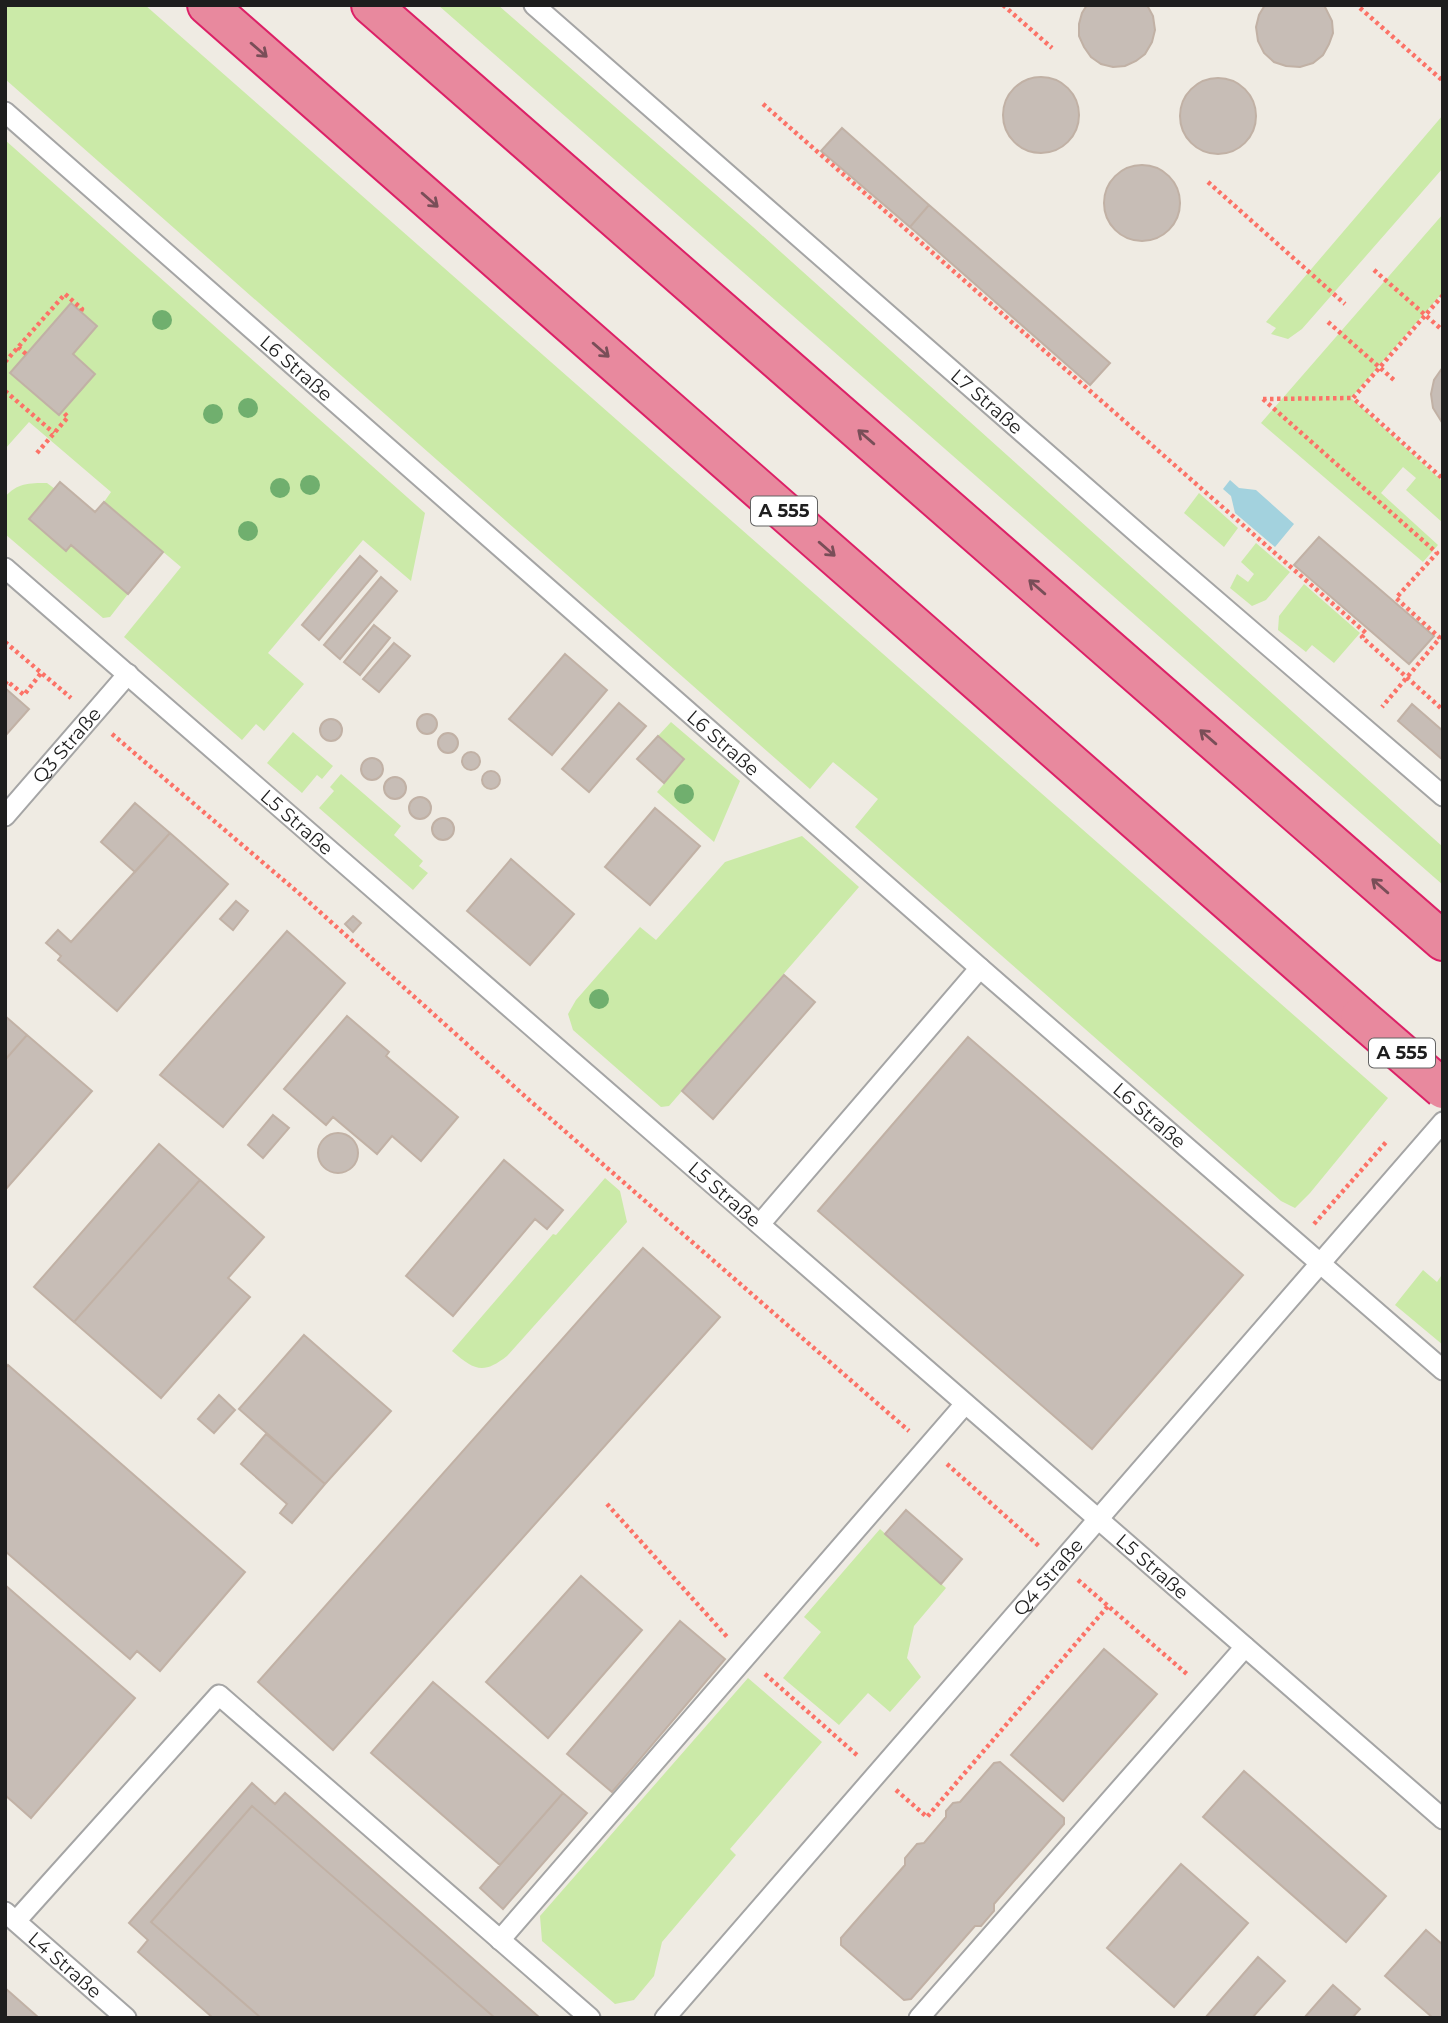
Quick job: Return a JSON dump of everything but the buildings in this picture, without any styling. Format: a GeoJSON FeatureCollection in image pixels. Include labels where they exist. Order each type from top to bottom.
{"type":"FeatureCollection","features":[{"type":"Feature","properties":{"kind":"highway","name":"A 555"},"geometry":{"type":"LineString","coordinates":[[207,5],[1443,1089]]}},
{"type":"Feature","properties":{"kind":"highway"},"geometry":{"type":"LineString","coordinates":[[370,5],[1437,936]]}},
{"type":"Feature","properties":{"kind":"lane","name":"L7 Straße"},"geometry":{"type":"LineString","coordinates":[[534,5],[1142,537],[1443,796]]}},
{"type":"Feature","properties":{"kind":"lane","name":"L6 Straße"},"geometry":{"type":"LineString","coordinates":[[5,112],[980,968],[1443,1370]]}},
{"type":"Feature","properties":{"kind":"lane","name":"L5 Straße"},"geometry":{"type":"LineString","coordinates":[[5,568],[1443,1819]]}},
{"type":"Feature","properties":{"kind":"lane","name":"Q3 Straße"},"geometry":{"type":"LineString","coordinates":[[5,816],[128,674]]}},
{"type":"Feature","properties":{"kind":"lane"},"geometry":{"type":"LineString","coordinates":[[760,1223],[980,968]]}},
{"type":"Feature","properties":{"kind":"lane","name":"Q4 Straße"},"geometry":{"type":"LineString","coordinates":[[664,2018],[1437,1129]]}},
{"type":"Feature","properties":{"kind":"lane"},"geometry":{"type":"LineString","coordinates":[[500,1940],[965,1404]]}},
{"type":"Feature","properties":{"kind":"lane"},"geometry":{"type":"LineString","coordinates":[[919,2018],[1245,1647]]}},
{"type":"Feature","properties":{"kind":"lane"},"geometry":{"type":"LineString","coordinates":[[11,1917],[219,1695],[590,2018]]}},
{"type":"Feature","properties":{"kind":"lane","name":"L4 Straße"},"geometry":{"type":"LineString","coordinates":[[11,1917],[126,2018]]}},
{"type":"Feature","properties":{"kind":"path"},"geometry":{"type":"LineString","coordinates":[[1003,5],[1052,48]]}},
{"type":"Feature","properties":{"kind":"path"},"geometry":{"type":"LineString","coordinates":[[1360,8],[1443,81]]}},
{"type":"Feature","properties":{"kind":"path"},"geometry":{"type":"LineString","coordinates":[[763,104],[1366,633],[1362,638],[1443,710]]}},
{"type":"Feature","properties":{"kind":"path"},"geometry":{"type":"LineString","coordinates":[[1208,182],[1345,304]]}},
{"type":"Feature","properties":{"kind":"path"},"geometry":{"type":"LineString","coordinates":[[1374,270],[1440,328]]}},
{"type":"Feature","properties":{"kind":"path"},"geometry":{"type":"LineString","coordinates":[[5,362],[65,294],[81,311]]}},
{"type":"Feature","properties":{"kind":"path"},"geometry":{"type":"LineString","coordinates":[[1353,398],[1443,295]]}},
{"type":"Feature","properties":{"kind":"path"},"geometry":{"type":"LineString","coordinates":[[1328,322],[1394,380]]}},
{"type":"Feature","properties":{"kind":"path"},"geometry":{"type":"LineString","coordinates":[[18,347],[26,354]]}},
{"type":"Feature","properties":{"kind":"path"},"geometry":{"type":"LineString","coordinates":[[5,391],[54,433]]}},
{"type":"Feature","properties":{"kind":"path"},"geometry":{"type":"LineString","coordinates":[[1364,728],[1440,638],[1396,598],[1437,553],[1262,399],[1353,398],[1443,479]]}},
{"type":"Feature","properties":{"kind":"path"},"geometry":{"type":"LineString","coordinates":[[37,453],[68,417],[62,411]]}},
{"type":"Feature","properties":{"kind":"path"},"geometry":{"type":"LineString","coordinates":[[5,642],[301,895],[528,1099],[1206,1690]]}},
{"type":"Feature","properties":{"kind":"path"},"geometry":{"type":"LineString","coordinates":[[6,681],[24,695],[41,673]]}},
{"type":"Feature","properties":{"kind":"path"},"geometry":{"type":"LineString","coordinates":[[1298,1243],[1391,1136]]}},
{"type":"Feature","properties":{"kind":"path"},"geometry":{"type":"LineString","coordinates":[[928,1817],[1108,1606]]}},
{"type":"Feature","properties":{"kind":"green space"},"geometry":{"type":"Polygon","coordinates":[[[5,5],[145,5],[1388,1098],[1310,1193],[1295,1208],[1281,1201],[855,827],[878,799],[833,762],[810,789],[5,79],[5,5]]]}},
{"type":"Feature","properties":{"kind":"green space"},"geometry":{"type":"Polygon","coordinates":[[[438,5],[498,5],[753,227],[1443,847],[1443,885],[438,5]]]}},
{"type":"Feature","properties":{"kind":"green space"},"geometry":{"type":"Polygon","coordinates":[[[1443,115],[1443,168],[1302,329],[1288,339],[1271,334],[1276,328],[1266,322],[1443,115]]]}},
{"type":"Feature","properties":{"kind":"green space"},"geometry":{"type":"Polygon","coordinates":[[[5,140],[425,513],[411,581],[363,540],[268,653],[304,684],[264,731],[256,724],[242,740],[124,637],[181,567],[104,502],[111,492],[29,422],[5,449],[5,140]],[[71,303],[10,373],[59,415],[95,374],[73,354],[97,326],[71,303]]]}},
{"type":"Feature","properties":{"kind":"green space"},"geometry":{"type":"Polygon","coordinates":[[[1443,214],[1443,292],[1351,398],[1443,482],[1443,523],[1406,490],[1416,478],[1403,467],[1381,493],[1438,545],[1423,562],[1261,423],[1443,214]]]}},
{"type":"Feature","properties":{"kind":"green space"},"geometry":{"type":"Polygon","coordinates":[[[47,483],[55,489],[29,519],[66,551],[71,545],[128,594],[110,617],[103,618],[5,534],[5,497],[24,485],[47,483]]]}},
{"type":"Feature","properties":{"kind":"green space"},"geometry":{"type":"Polygon","coordinates":[[[1199,493],[1238,528],[1224,547],[1184,513],[1199,493]]]}},
{"type":"Feature","properties":{"kind":"green space"},"geometry":{"type":"Polygon","coordinates":[[[1256,543],[1290,572],[1266,600],[1252,606],[1230,588],[1237,574],[1248,582],[1254,574],[1241,562],[1256,543]]]}},
{"type":"Feature","properties":{"kind":"green space"},"geometry":{"type":"Polygon","coordinates":[[[1304,584],[1360,633],[1334,663],[1312,645],[1306,652],[1278,630],[1279,616],[1304,584]]]}},
{"type":"Feature","properties":{"kind":"green space"},"geometry":{"type":"Polygon","coordinates":[[[671,722],[740,781],[714,842],[657,792],[684,760],[658,736],[671,722]]]}},
{"type":"Feature","properties":{"kind":"green space"},"geometry":{"type":"Polygon","coordinates":[[[293,732],[333,766],[322,779],[317,775],[302,793],[267,763],[293,732]]]}},
{"type":"Feature","properties":{"kind":"green space"},"geometry":{"type":"Polygon","coordinates":[[[341,774],[401,826],[394,835],[423,861],[419,866],[428,873],[413,890],[319,808],[334,791],[330,787],[341,774]]]}},
{"type":"Feature","properties":{"kind":"green space"},"geometry":{"type":"Polygon","coordinates":[[[802,836],[859,887],[669,1106],[661,1107],[573,1030],[568,1014],[576,1000],[640,927],[656,940],[725,862],[802,836]]]}},
{"type":"Feature","properties":{"kind":"green space"},"geometry":{"type":"Polygon","coordinates":[[[605,1178],[620,1191],[627,1222],[499,1362],[479,1368],[452,1351],[553,1234],[556,1235],[605,1178]]]}},
{"type":"Feature","properties":{"kind":"green space"},"geometry":{"type":"Polygon","coordinates":[[[1423,1270],[1437,1282],[1441,1276],[1443,1278],[1443,1345],[1395,1305],[1423,1270]]]}},
{"type":"Feature","properties":{"kind":"green space"},"geometry":{"type":"Polygon","coordinates":[[[880,1529],[946,1588],[914,1626],[907,1658],[921,1677],[890,1712],[868,1693],[839,1725],[783,1678],[821,1632],[804,1617],[880,1529]]]}},
{"type":"Feature","properties":{"kind":"green space"},"geometry":{"type":"Polygon","coordinates":[[[748,1678],[822,1742],[730,1849],[736,1855],[662,1942],[654,1976],[634,2000],[615,2004],[542,1941],[540,1916],[748,1678]]]}},
{"type":"Feature","properties":{"kind":"water"},"geometry":{"type":"Polygon","coordinates":[[[1230,480],[1239,488],[1256,490],[1294,524],[1275,547],[1235,513],[1231,496],[1223,489],[1230,480]]]}}]}
